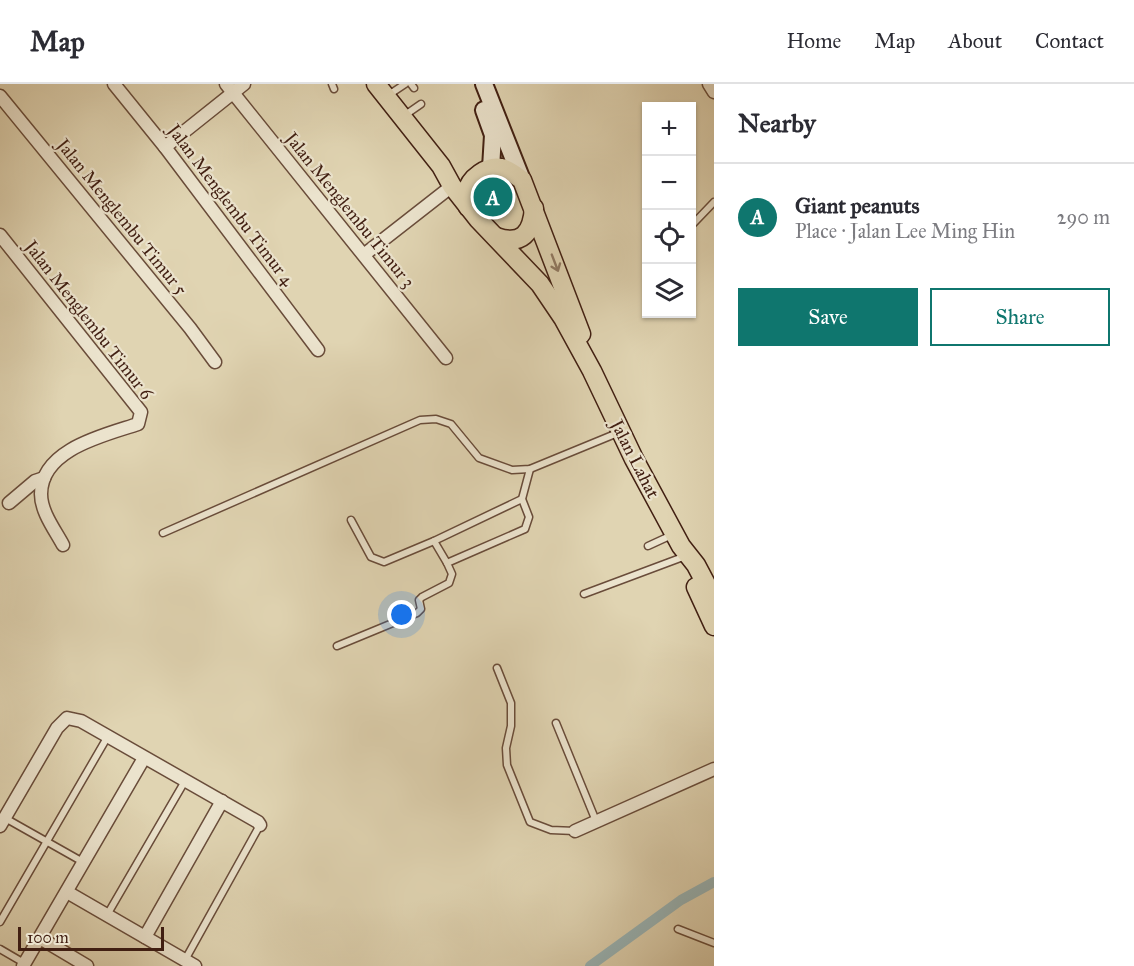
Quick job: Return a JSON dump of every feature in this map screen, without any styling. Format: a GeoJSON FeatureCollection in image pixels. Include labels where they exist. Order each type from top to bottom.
{"type":"FeatureCollection","features":[{"type":"Feature","properties":{"kind":"main road"},"geometry":{"type":"LineString","coordinates":[[376,84],[441,166],[452,186],[468,207],[496,237],[506,241],[522,238],[529,231],[534,208],[484,84]]}},
{"type":"Feature","properties":{"kind":"main road"},"geometry":{"type":"LineString","coordinates":[[468,207],[467,191],[471,182],[484,172],[493,135],[474,84]]}},
{"type":"Feature","properties":{"kind":"main road"},"geometry":{"type":"LineString","coordinates":[[395,87],[415,108],[445,159],[455,169],[465,175],[501,168],[512,172],[522,180]]}},
{"type":"Feature","properties":{"kind":"main road","name":"Jalan Lahat"},"geometry":{"type":"LineString","coordinates":[[534,208],[575,315],[592,371]]}},
{"type":"Feature","properties":{"kind":"main road","name":"Jalan Lahat"},"geometry":{"type":"LineString","coordinates":[[496,237],[540,284],[563,318],[592,371],[679,546],[714,626]]}},
{"type":"Feature","properties":{"kind":"main road","name":"Jalan Lahat"},"geometry":{"type":"LineString","coordinates":[[679,546],[696,565],[714,599]]}},
{"type":"Feature","properties":{"kind":"street","name":"Jalan Menglembu Timur 4"},"geometry":{"type":"LineString","coordinates":[[114,84],[165,147],[318,350]]}},
{"type":"Feature","properties":{"kind":"street"},"geometry":{"type":"LineString","coordinates":[[165,147],[230,88],[244,84]]}},
{"type":"Feature","properties":{"kind":"street"},"geometry":{"type":"LineString","coordinates":[[709,84],[714,92]]}},
{"type":"Feature","properties":{"kind":"street","name":"Jalan Menglembu Timur 3"},"geometry":{"type":"LineString","coordinates":[[230,88],[446,358]]}},
{"type":"Feature","properties":{"kind":"street","name":"Jalan Menglembu Timur 5"},"geometry":{"type":"LineString","coordinates":[[0,96],[190,328],[214,362]]}},
{"type":"Feature","properties":{"kind":"street"},"geometry":{"type":"LineString","coordinates":[[365,255],[452,186]]}},
{"type":"Feature","properties":{"kind":"street","name":"Jalan Menglembu Timur 6"},"geometry":{"type":"LineString","coordinates":[[0,235],[141,412],[138,424],[69,449],[44,478]]}},
{"type":"Feature","properties":{"kind":"street"},"geometry":{"type":"LineString","coordinates":[[9,503],[35,481],[44,478],[41,493],[44,509],[63,545]]}},
{"type":"Feature","properties":{"kind":"street"},"geometry":{"type":"LineString","coordinates":[[2,822],[57,728],[67,718],[81,721],[260,825]]}},
{"type":"Feature","properties":{"kind":"street"},"geometry":{"type":"LineString","coordinates":[[24,965],[144,758]]}},
{"type":"Feature","properties":{"kind":"street"},"geometry":{"type":"LineString","coordinates":[[575,831],[714,769]]}},
{"type":"Feature","properties":{"kind":"street"},"geometry":{"type":"LineString","coordinates":[[145,937],[222,801]]}},
{"type":"Feature","properties":{"kind":"street"},"geometry":{"type":"LineString","coordinates":[[67,892],[190,963]]}},
{"type":"Feature","properties":{"kind":"street"},"geometry":{"type":"LineString","coordinates":[[40,938],[83,965]]}},
{"type":"Feature","properties":{"kind":"lane"},"geometry":{"type":"LineString","coordinates":[[696,221],[714,202]]}},
{"type":"Feature","properties":{"kind":"lane"},"geometry":{"type":"LineString","coordinates":[[163,533],[420,420],[436,419],[451,424],[479,458],[512,470],[530,469],[621,432]]}},
{"type":"Feature","properties":{"kind":"lane"},"geometry":{"type":"LineString","coordinates":[[447,562],[525,529],[529,517],[522,499],[530,469]]}},
{"type":"Feature","properties":{"kind":"lane"},"geometry":{"type":"LineString","coordinates":[[351,520],[371,557],[384,562],[522,499]]}},
{"type":"Feature","properties":{"kind":"lane"},"geometry":{"type":"LineString","coordinates":[[337,646],[417,613],[421,609],[419,600],[422,597],[449,584],[452,574],[434,541]]}},
{"type":"Feature","properties":{"kind":"lane"},"geometry":{"type":"LineString","coordinates":[[648,546],[679,546]]}},
{"type":"Feature","properties":{"kind":"lane"},"geometry":{"type":"LineString","coordinates":[[584,594],[679,546]]}},
{"type":"Feature","properties":{"kind":"lane"},"geometry":{"type":"LineString","coordinates":[[497,668],[511,703],[511,726],[506,748],[507,765],[530,822],[551,830],[575,831]]}},
{"type":"Feature","properties":{"kind":"lane"},"geometry":{"type":"LineString","coordinates":[[556,723],[596,821]]}},
{"type":"Feature","properties":{"kind":"lane"},"geometry":{"type":"LineString","coordinates":[[0,922],[108,736]]}},
{"type":"Feature","properties":{"kind":"lane"},"geometry":{"type":"LineString","coordinates":[[107,915],[185,781]]}},
{"type":"Feature","properties":{"kind":"lane"},"geometry":{"type":"LineString","coordinates":[[2,822],[83,862]]}},
{"type":"Feature","properties":{"kind":"lane"},"geometry":{"type":"LineString","coordinates":[[190,963],[260,825]]}},
{"type":"Feature","properties":{"kind":"lane"},"geometry":{"type":"LineString","coordinates":[[678,929],[714,943]]}},
{"type":"Feature","properties":{"kind":"lane"},"geometry":{"type":"LineString","coordinates":[[0,949],[24,965]]}},
{"type":"Feature","properties":{"kind":"waterway"},"geometry":{"type":"LineString","coordinates":[[590,966],[681,900],[714,882]]}},
{"type":"Feature","properties":{"kind":"place","name":"Giant peanuts"},"geometry":{"type":"Point","coordinates":[493,197]}}]}
